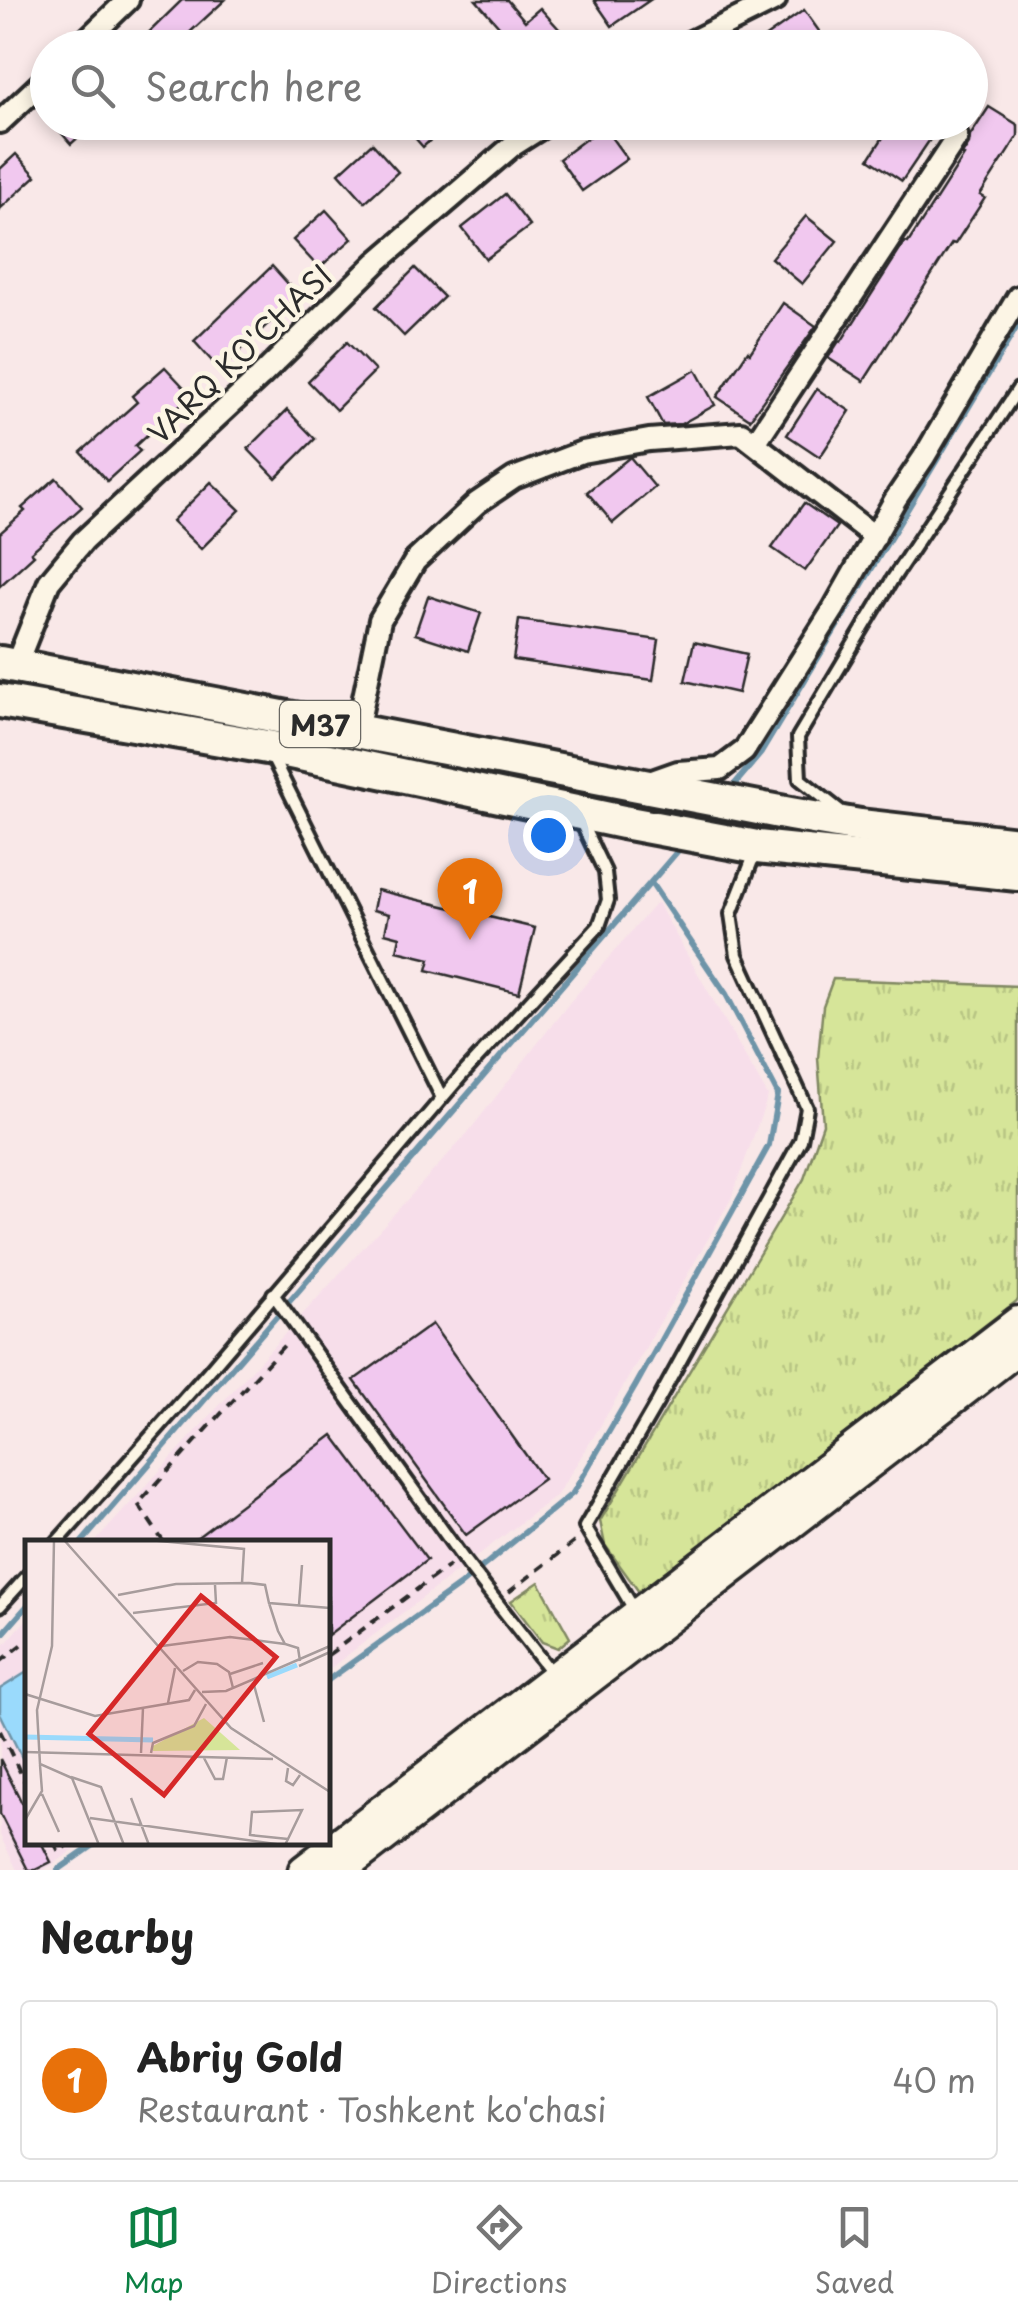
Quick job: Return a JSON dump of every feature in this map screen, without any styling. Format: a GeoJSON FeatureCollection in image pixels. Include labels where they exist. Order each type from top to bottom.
{"type":"FeatureCollection","features":[{"type":"Feature","properties":{"kind":"highway","name":"M37"},"geometry":{"type":"LineString","coordinates":[[8,664],[790,814],[1018,844]]}},
{"type":"Feature","properties":{"kind":"highway","name":"M37"},"geometry":{"type":"LineString","coordinates":[[0,701],[267,748],[757,848],[1018,874]]}},
{"type":"Feature","properties":{"kind":"main road"},"geometry":{"type":"LineString","coordinates":[[303,1870],[1018,1321]]}},
{"type":"Feature","properties":{"kind":"main road"},"geometry":{"type":"LineString","coordinates":[[342,1870],[1018,1350]]}},
{"type":"Feature","properties":{"kind":"street"},"geometry":{"type":"LineString","coordinates":[[97,30],[128,0]]}},
{"type":"Feature","properties":{"kind":"street"},"geometry":{"type":"LineString","coordinates":[[717,30],[775,0]]}},
{"type":"Feature","properties":{"kind":"street"},"geometry":{"type":"LineString","coordinates":[[0,122],[30,94]]}},
{"type":"Feature","properties":{"kind":"street","name":"VARQ KO'CHASI"},"geometry":{"type":"LineString","coordinates":[[8,664],[48,582],[83,541],[377,262],[522,140]]}},
{"type":"Feature","properties":{"kind":"street"},"geometry":{"type":"LineString","coordinates":[[755,444],[955,140]]}},
{"type":"Feature","properties":{"kind":"street"},"geometry":{"type":"LineString","coordinates":[[640,786],[678,772],[720,769],[744,750],[833,610],[1018,298]]}},
{"type":"Feature","properties":{"kind":"street"},"geometry":{"type":"LineString","coordinates":[[357,732],[380,620],[415,561],[478,503],[514,478],[582,452],[650,440],[741,433],[874,537]]}},
{"type":"Feature","properties":{"kind":"lane"},"geometry":{"type":"LineString","coordinates":[[860,826],[800,780],[798,737],[892,580],[1018,389]]}},
{"type":"Feature","properties":{"kind":"lane"},"geometry":{"type":"LineString","coordinates":[[267,748],[442,1098]]}},
{"type":"Feature","properties":{"kind":"lane"},"geometry":{"type":"LineString","coordinates":[[59,1540],[442,1098],[599,926],[608,900],[605,872],[576,812]]}},
{"type":"Feature","properties":{"kind":"lane"},"geometry":{"type":"LineString","coordinates":[[637,1614],[585,1526],[801,1140],[806,1108],[736,955],[731,914],[757,848]]}},
{"type":"Feature","properties":{"kind":"lane"},"geometry":{"type":"LineString","coordinates":[[273,1294],[463,1558],[555,1677]]}},
{"type":"Feature","properties":{"kind":"lane"},"geometry":{"type":"LineString","coordinates":[[0,1606],[25,1578]]}},
{"type":"Feature","properties":{"kind":"path"},"geometry":{"type":"LineString","coordinates":[[162,1540],[138,1504],[298,1330]]}},
{"type":"Feature","properties":{"kind":"path"},"geometry":{"type":"LineString","coordinates":[[498,1601],[588,1531]]}},
{"type":"Feature","properties":{"kind":"path"},"geometry":{"type":"LineString","coordinates":[[330,1654],[463,1558]]}},
{"type":"Feature","properties":{"kind":"path"},"geometry":{"type":"LineString","coordinates":[[0,1662],[25,1642]]}},
{"type":"Feature","properties":{"kind":"path"},"geometry":{"type":"LineString","coordinates":[[0,1731],[25,1782]]}},
{"type":"Feature","properties":{"kind":"shaded area"},"geometry":{"type":"Polygon","coordinates":[[[657,902],[768,1096],[731,1199],[557,1495],[330,1668],[330,1540],[97,1540],[466,1135],[570,1002],[657,902]]]}},
{"type":"Feature","properties":{"kind":"shaded area"},"geometry":{"type":"Polygon","coordinates":[[[25,1621],[25,1845],[82,1845],[44,1870],[17,1870],[0,1835],[0,1650],[25,1621]]]}},
{"type":"Feature","properties":{"kind":"green space"},"geometry":{"type":"Polygon","coordinates":[[[833,979],[1018,986],[1018,1300],[639,1592],[605,1545],[600,1521],[804,1179],[823,1124],[818,1058],[823,1006],[833,979]]]}},
{"type":"Feature","properties":{"kind":"green space"},"geometry":{"type":"Polygon","coordinates":[[[539,1582],[570,1638],[558,1648],[542,1642],[511,1601],[539,1582]]]}},
{"type":"Feature","properties":{"kind":"water"},"geometry":{"type":"Polygon","coordinates":[[[25,1673],[25,1764],[0,1713],[0,1689],[25,1673]]]}},
{"type":"Feature","properties":{"kind":"building"},"geometry":{"type":"Polygon","coordinates":[[[182,0],[225,0],[192,30],[151,30],[182,0]]]}},
{"type":"Feature","properties":{"kind":"building"},"geometry":{"type":"Polygon","coordinates":[[[476,0],[507,0],[525,21],[540,8],[559,29],[558,30],[502,30],[476,0]]]}},
{"type":"Feature","properties":{"kind":"building"},"geometry":{"type":"Polygon","coordinates":[[[594,0],[650,0],[612,26],[594,0]]]}},
{"type":"Feature","properties":{"kind":"building"},"geometry":{"type":"Polygon","coordinates":[[[804,10],[818,30],[776,30],[804,10]]]}},
{"type":"Feature","properties":{"kind":"building"},"geometry":{"type":"Polygon","coordinates":[[[988,109],[1018,125],[1018,136],[980,195],[985,198],[864,381],[828,358],[905,242],[908,243],[964,156],[970,140],[988,140],[988,109]]]}},
{"type":"Feature","properties":{"kind":"building"},"geometry":{"type":"Polygon","coordinates":[[[584,140],[613,140],[627,159],[582,191],[559,159],[584,140]]]}},
{"type":"Feature","properties":{"kind":"building"},"geometry":{"type":"Polygon","coordinates":[[[881,140],[930,140],[902,181],[869,159],[881,140]]]}},
{"type":"Feature","properties":{"kind":"building"},"geometry":{"type":"Polygon","coordinates":[[[372,143],[398,172],[365,202],[339,173],[372,143]]]}},
{"type":"Feature","properties":{"kind":"building"},"geometry":{"type":"Polygon","coordinates":[[[16,154],[36,176],[0,209],[0,169],[16,154]]]}},
{"type":"Feature","properties":{"kind":"building"},"geometry":{"type":"Polygon","coordinates":[[[505,194],[530,226],[486,259],[462,228],[505,194]]]}},
{"type":"Feature","properties":{"kind":"building"},"geometry":{"type":"Polygon","coordinates":[[[326,210],[352,239],[319,268],[293,240],[326,210]]]}},
{"type":"Feature","properties":{"kind":"building"},"geometry":{"type":"Polygon","coordinates":[[[806,216],[837,241],[802,284],[771,258],[806,216]]]}},
{"type":"Feature","properties":{"kind":"building"},"geometry":{"type":"Polygon","coordinates":[[[272,266],[298,295],[220,370],[194,341],[272,266]]]}},
{"type":"Feature","properties":{"kind":"building"},"geometry":{"type":"Polygon","coordinates":[[[415,268],[444,297],[404,336],[376,307],[415,268]]]}},
{"type":"Feature","properties":{"kind":"building"},"geometry":{"type":"Polygon","coordinates":[[[783,303],[816,326],[750,419],[717,397],[783,303]]]}},
{"type":"Feature","properties":{"kind":"building"},"geometry":{"type":"Polygon","coordinates":[[[347,342],[375,371],[336,410],[308,381],[347,342]]]}},
{"type":"Feature","properties":{"kind":"building"},"geometry":{"type":"Polygon","coordinates":[[[165,367],[191,395],[135,446],[140,451],[107,481],[81,452],[137,402],[132,396],[165,367]]]}},
{"type":"Feature","properties":{"kind":"building"},"geometry":{"type":"Polygon","coordinates":[[[696,370],[715,405],[681,424],[663,425],[648,397],[696,370]]]}},
{"type":"Feature","properties":{"kind":"building"},"geometry":{"type":"Polygon","coordinates":[[[817,389],[850,411],[820,457],[787,435],[817,389]]]}},
{"type":"Feature","properties":{"kind":"building"},"geometry":{"type":"Polygon","coordinates":[[[287,410],[315,439],[276,478],[248,449],[287,410]]]}},
{"type":"Feature","properties":{"kind":"building"},"geometry":{"type":"Polygon","coordinates":[[[630,457],[655,487],[613,523],[587,492],[630,457]]]}},
{"type":"Feature","properties":{"kind":"building"},"geometry":{"type":"Polygon","coordinates":[[[56,478],[82,507],[0,586],[0,533],[56,478]]]}},
{"type":"Feature","properties":{"kind":"building"},"geometry":{"type":"Polygon","coordinates":[[[211,482],[240,510],[201,549],[172,521],[211,482]]]}},
{"type":"Feature","properties":{"kind":"building"},"geometry":{"type":"Polygon","coordinates":[[[804,503],[837,526],[805,571],[772,548],[804,503]]]}},
{"type":"Feature","properties":{"kind":"building"},"geometry":{"type":"Polygon","coordinates":[[[428,596],[481,613],[468,651],[415,634],[428,596]]]}},
{"type":"Feature","properties":{"kind":"building"},"geometry":{"type":"Polygon","coordinates":[[[519,620],[659,640],[653,680],[513,660],[519,620]]]}},
{"type":"Feature","properties":{"kind":"building"},"geometry":{"type":"Polygon","coordinates":[[[694,642],[747,654],[738,693],[685,681],[694,642]]]}},
{"type":"Feature","properties":{"kind":"building"},"geometry":{"type":"Polygon","coordinates":[[[377,890],[535,928],[519,993],[427,970],[430,959],[397,951],[400,937],[385,933],[389,914],[373,910],[377,890]]]}},
{"type":"Feature","properties":{"kind":"building"},"geometry":{"type":"Polygon","coordinates":[[[432,1324],[543,1479],[466,1535],[354,1380],[432,1324]]]}},
{"type":"Feature","properties":{"kind":"building"},"geometry":{"type":"Polygon","coordinates":[[[333,1435],[427,1560],[330,1633],[330,1540],[194,1540],[333,1435]]]}},
{"type":"Feature","properties":{"kind":"building"},"geometry":{"type":"Polygon","coordinates":[[[0,1759],[25,1809],[25,1845],[42,1845],[51,1862],[28,1870],[0,1814],[0,1759]]]}},
{"type":"Feature","properties":{"kind":"waterway"},"geometry":{"type":"LineString","coordinates":[[729,791],[761,753],[1018,325]]}},
{"type":"Feature","properties":{"kind":"waterway"},"geometry":{"type":"LineString","coordinates":[[84,1540],[682,846]]}},
{"type":"Feature","properties":{"kind":"waterway"},"geometry":{"type":"LineString","coordinates":[[330,1679],[459,1586],[573,1493],[769,1145],[778,1094],[726,994],[651,883]]}},
{"type":"Feature","properties":{"kind":"waterway"},"geometry":{"type":"LineString","coordinates":[[0,1637],[25,1608]]}},
{"type":"Feature","properties":{"kind":"waterway"},"geometry":{"type":"LineString","coordinates":[[58,1870],[94,1845]]}},
{"type":"Feature","properties":{"kind":"place","name":"Abriy Gold"},"geometry":{"type":"Point","coordinates":[470,940]}}]}
